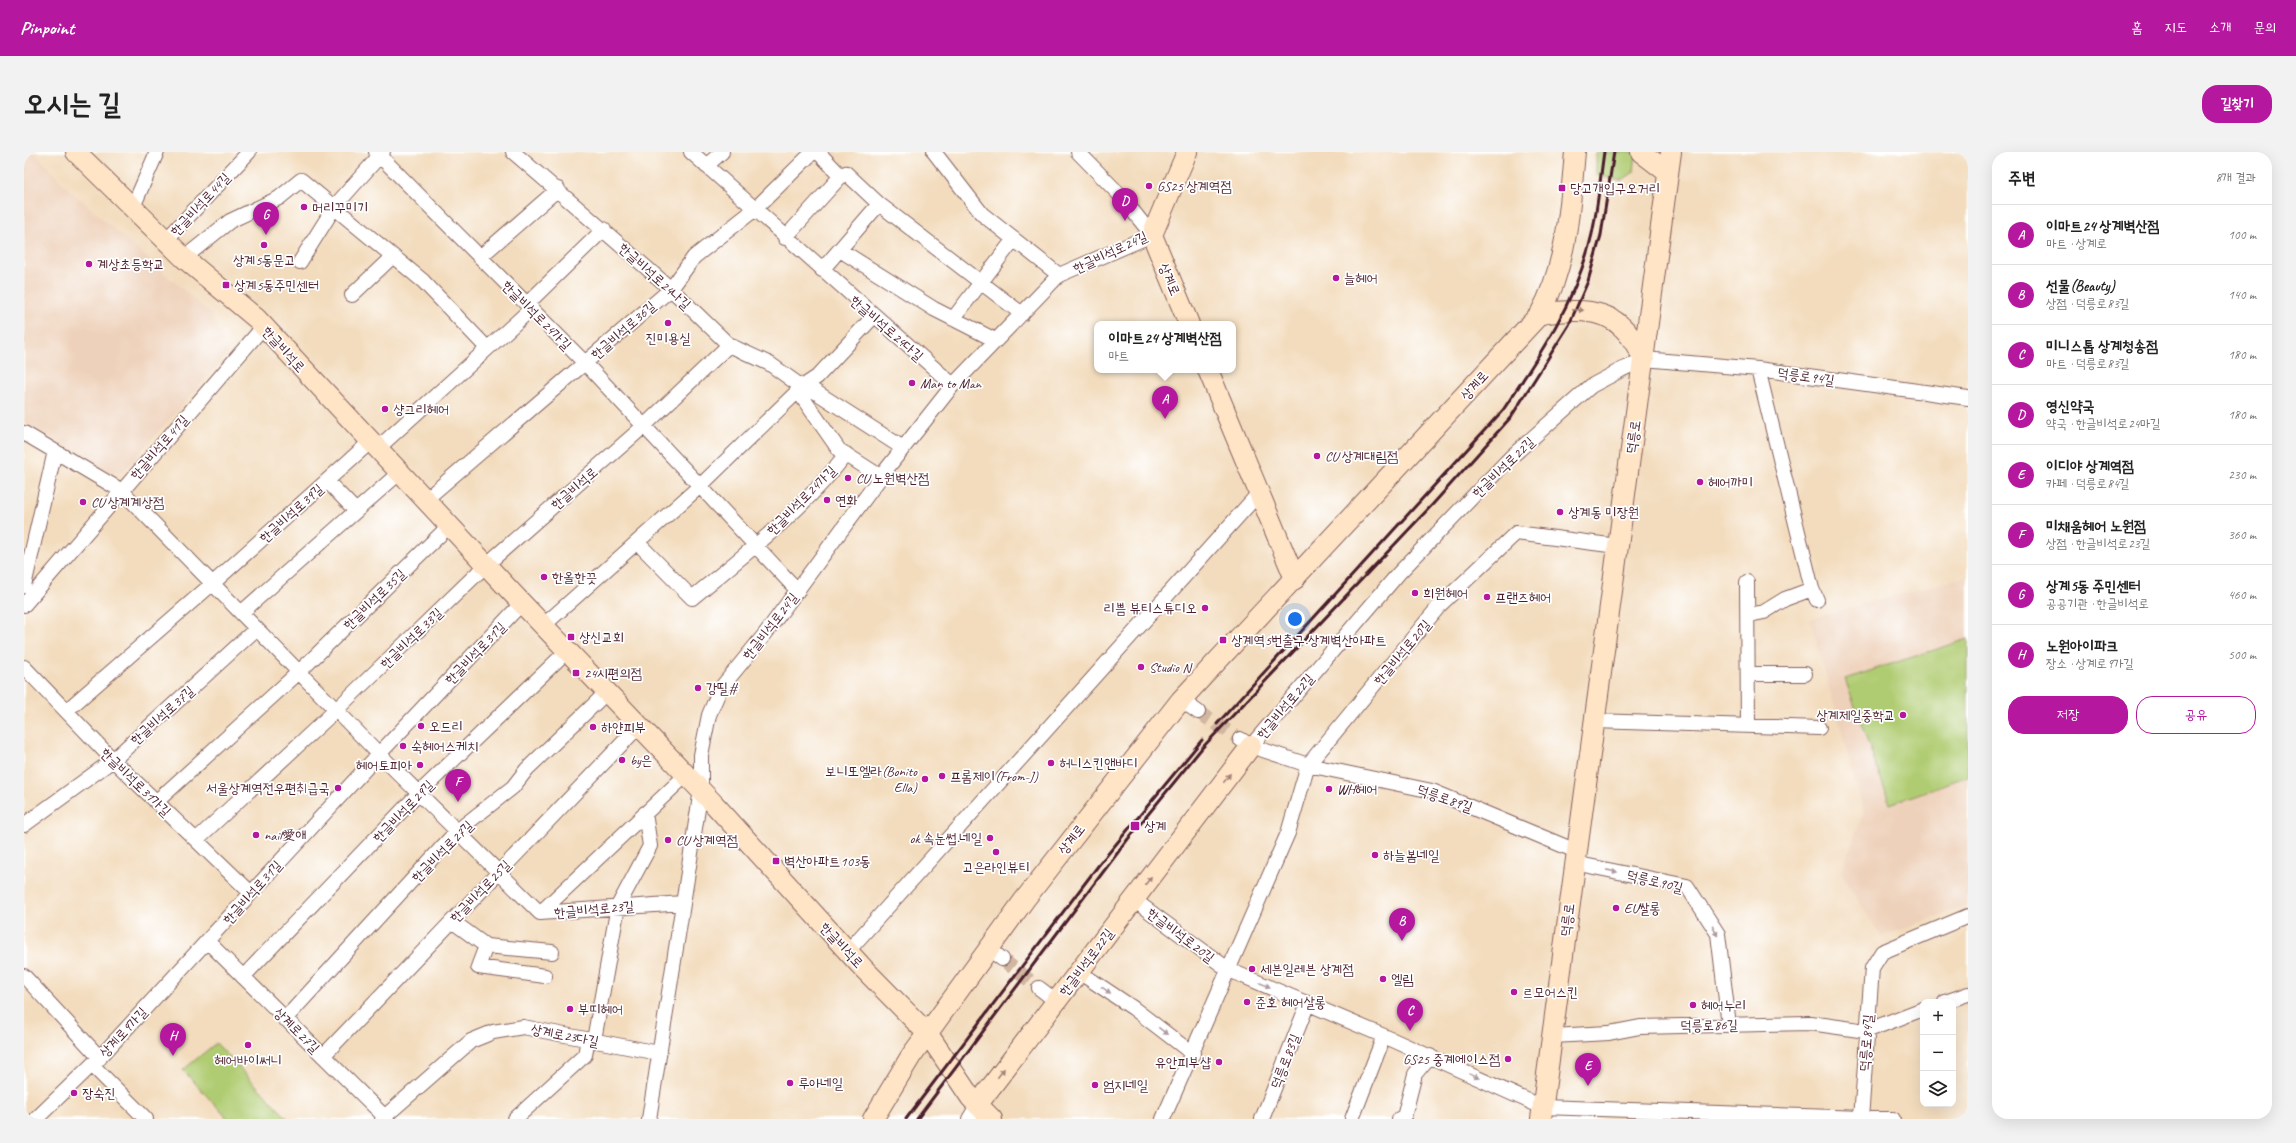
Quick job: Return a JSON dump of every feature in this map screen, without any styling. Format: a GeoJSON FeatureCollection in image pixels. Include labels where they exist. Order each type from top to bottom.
{"type":"FeatureCollection","features":[{"type":"Feature","properties":{"kind":"main road","name":"한글비석로"},"geometry":{"type":"LineString","coordinates":[[76,152],[167,239],[184,258],[264,326],[399,473],[522,604],[568,650],[701,790],[848,951],[928,1034],[973,1112],[992,1119]]}},
{"type":"Feature","properties":{"kind":"main road","name":"한글비석로24길"},"geometry":{"type":"LineString","coordinates":[[1152,235],[1187,152]]}},
{"type":"Feature","properties":{"kind":"main road","name":"상계로"},"geometry":{"type":"LineString","coordinates":[[873,1119],[928,1034],[995,954],[1024,899],[1181,700],[1540,314],[1548,300],[1560,264],[1566,232],[1575,152]]}},
{"type":"Feature","properties":{"kind":"main road"},"geometry":{"type":"LineString","coordinates":[[1641,152],[1667,172]]}},
{"type":"Feature","properties":{"kind":"main road","name":"덕릉로"},"geometry":{"type":"LineString","coordinates":[[1541,1113],[1593,721],[1644,359],[1667,172],[1671,152]]}},
{"type":"Feature","properties":{"kind":"main road","name":"상계로"},"geometry":{"type":"LineString","coordinates":[[1152,235],[1188,321]]}},
{"type":"Feature","properties":{"kind":"main road"},"geometry":{"type":"LineString","coordinates":[[1540,314],[1568,310],[1585,310],[1614,321],[1626,331],[1644,359]]}},
{"type":"Feature","properties":{"kind":"main road"},"geometry":{"type":"LineString","coordinates":[[1209,373],[1295,579]]}},
{"type":"Feature","properties":{"kind":"main road","name":"한글비석로22길"},"geometry":{"type":"LineString","coordinates":[[973,1112],[1134,900],[1246,742]]}},
{"type":"Feature","properties":{"kind":"street"},"geometry":{"type":"LineString","coordinates":[[133,207],[157,152]]}},
{"type":"Feature","properties":{"kind":"street","name":"한글비석로44길"},"geometry":{"type":"LineString","coordinates":[[167,239],[249,152]]}},
{"type":"Feature","properties":{"kind":"street","name":"한글비석로24나길"},"geometry":{"type":"LineString","coordinates":[[513,152],[604,229],[729,345],[770,364],[802,388],[904,448]]}},
{"type":"Feature","properties":{"kind":"street","name":"한글비석로24다길"},"geometry":{"type":"LineString","coordinates":[[691,152],[785,238],[952,385]]}},
{"type":"Feature","properties":{"kind":"street"},"geometry":{"type":"LineString","coordinates":[[706,166],[722,152]]}},
{"type":"Feature","properties":{"kind":"street","name":"한글비석로36길"},"geometry":{"type":"LineString","coordinates":[[425,500],[671,290],[694,257],[754,210],[813,152]]}},
{"type":"Feature","properties":{"kind":"street"},"geometry":{"type":"LineString","coordinates":[[818,152],[841,176]]}},
{"type":"Feature","properties":{"kind":"street"},"geometry":{"type":"LineString","coordinates":[[934,152],[982,214],[1059,275]]}},
{"type":"Feature","properties":{"kind":"street"},"geometry":{"type":"LineString","coordinates":[[1078,152],[1120,195],[1152,235]]}},
{"type":"Feature","properties":{"kind":"street"},"geometry":{"type":"LineString","coordinates":[[300,262],[334,206],[379,153]]}},
{"type":"Feature","properties":{"kind":"street","name":"한글비석로24가길"},"geometry":{"type":"LineString","coordinates":[[379,153],[585,363],[798,591]]}},
{"type":"Feature","properties":{"kind":"street"},"geometry":{"type":"LineString","coordinates":[[785,238],[841,176],[846,173],[880,204],[1022,314]]}},
{"type":"Feature","properties":{"kind":"street"},"geometry":{"type":"LineString","coordinates":[[184,258],[230,221],[279,198],[301,180],[423,281],[487,348]]}},
{"type":"Feature","properties":{"kind":"street"},"geometry":{"type":"LineString","coordinates":[[480,257],[558,189]]}},
{"type":"Feature","properties":{"kind":"street"},"geometry":{"type":"LineString","coordinates":[[822,270],[880,204]]}},
{"type":"Feature","properties":{"kind":"street"},"geometry":{"type":"LineString","coordinates":[[373,445],[487,348],[604,229]]}},
{"type":"Feature","properties":{"kind":"street","name":"한글비석로24길"},"geometry":{"type":"LineString","coordinates":[[701,790],[701,756],[709,716],[720,689],[798,591],[881,477],[952,385],[1059,275],[1152,235]]}},
{"type":"Feature","properties":{"kind":"street"},"geometry":{"type":"LineString","coordinates":[[953,319],[1014,239]]}},
{"type":"Feature","properties":{"kind":"street"},"geometry":{"type":"LineString","coordinates":[[840,250],[953,319],[995,340]]}},
{"type":"Feature","properties":{"kind":"street"},"geometry":{"type":"LineString","coordinates":[[352,295],[393,256]]}},
{"type":"Feature","properties":{"kind":"street"},"geometry":{"type":"LineString","coordinates":[[544,626],[700,486],[802,388],[817,377],[874,316]]}},
{"type":"Feature","properties":{"kind":"street","name":"한글비석로41길"},"geometry":{"type":"LineString","coordinates":[[24,605],[264,326]]}},
{"type":"Feature","properties":{"kind":"street"},"geometry":{"type":"LineString","coordinates":[[644,426],[729,345]]}},
{"type":"Feature","properties":{"kind":"street","name":"덕릉로94길"},"geometry":{"type":"LineString","coordinates":[[1644,359],[1758,369],[1968,398]]}},
{"type":"Feature","properties":{"kind":"street","name":"한글비석로22길"},"geometry":{"type":"LineString","coordinates":[[1246,742],[1399,572],[1511,457],[1591,386],[1644,359]]}},
{"type":"Feature","properties":{"kind":"street"},"geometry":{"type":"LineString","coordinates":[[1749,615],[1764,612],[1785,599],[1814,595],[1758,369]]}},
{"type":"Feature","properties":{"kind":"street"},"geometry":{"type":"LineString","coordinates":[[802,388],[839,450],[881,477]]}},
{"type":"Feature","properties":{"kind":"street","name":"한글비석로"},"geometry":{"type":"LineString","coordinates":[[486,565],[644,426]]}},
{"type":"Feature","properties":{"kind":"street"},"geometry":{"type":"LineString","coordinates":[[24,433],[122,491],[379,754]]}},
{"type":"Feature","properties":{"kind":"street","name":"한글비석로39길"},"geometry":{"type":"LineString","coordinates":[[66,711],[212,584],[327,481],[373,445]]}},
{"type":"Feature","properties":{"kind":"street"},"geometry":{"type":"LineString","coordinates":[[24,586],[55,451]]}},
{"type":"Feature","properties":{"kind":"street","name":"한글비석로24가길"},"geometry":{"type":"LineString","coordinates":[[637,542],[692,598],[755,546],[812,493],[833,472],[846,454]]}},
{"type":"Feature","properties":{"kind":"street"},"geometry":{"type":"LineString","coordinates":[[241,613],[399,473]]}},
{"type":"Feature","properties":{"kind":"street"},"geometry":{"type":"LineString","coordinates":[[327,481],[356,511]]}},
{"type":"Feature","properties":{"kind":"street"},"geometry":{"type":"LineString","coordinates":[[848,951],[1259,493]]}},
{"type":"Feature","properties":{"kind":"street","name":"한글비석로35길"},"geometry":{"type":"LineString","coordinates":[[156,802],[299,672],[449,526]]}},
{"type":"Feature","properties":{"kind":"street","name":"한글비석로20길"},"geometry":{"type":"LineString","coordinates":[[1163,1119],[1193,1054],[1288,833],[1308,765],[1440,605],[1516,533],[1617,546]]}},
{"type":"Feature","properties":{"kind":"street","name":"한글비석로33길"},"geometry":{"type":"LineString","coordinates":[[196,840],[336,710],[486,565]]}},
{"type":"Feature","properties":{"kind":"street"},"geometry":{"type":"LineString","coordinates":[[1747,582],[1749,615],[1748,726]]}},
{"type":"Feature","properties":{"kind":"street","name":"한글비석로31길"},"geometry":{"type":"LineString","coordinates":[[207,941],[379,754],[522,604]]}},
{"type":"Feature","properties":{"kind":"street","name":"한글비석로37길"},"geometry":{"type":"LineString","coordinates":[[24,825],[113,760],[256,629]]}},
{"type":"Feature","properties":{"kind":"street","name":"한글비석로29길"},"geometry":{"type":"LineString","coordinates":[[242,977],[419,793],[568,650]]}},
{"type":"Feature","properties":{"kind":"street","name":"한글비석로31가길"},"geometry":{"type":"LineString","coordinates":[[24,667],[113,760],[250,893]]}},
{"type":"Feature","properties":{"kind":"street"},"geometry":{"type":"LineString","coordinates":[[1748,674],[1806,674]]}},
{"type":"Feature","properties":{"kind":"street","name":"한글비석로27길"},"geometry":{"type":"LineString","coordinates":[[285,1019],[457,832],[513,787],[527,769],[607,692]]}},
{"type":"Feature","properties":{"kind":"street"},"geometry":{"type":"LineString","coordinates":[[1181,700],[1198,712]]}},
{"type":"Feature","properties":{"kind":"street"},"geometry":{"type":"LineString","coordinates":[[1593,721],[1819,728]]}},
{"type":"Feature","properties":{"kind":"street","name":"한글비석로25길"},"geometry":{"type":"LineString","coordinates":[[323,1056],[639,726]]}},
{"type":"Feature","properties":{"kind":"street"},"geometry":{"type":"LineString","coordinates":[[1246,742],[1308,765]]}},
{"type":"Feature","properties":{"kind":"street","name":"한글비석로23길"},"geometry":{"type":"LineString","coordinates":[[379,754],[540,913],[618,906],[683,903]]}},
{"type":"Feature","properties":{"kind":"street","name":"덕릉로89길"},"geometry":{"type":"LineString","coordinates":[[1308,765],[1432,791],[1575,857]]}},
{"type":"Feature","properties":{"kind":"street"},"geometry":{"type":"LineString","coordinates":[[540,913],[686,775]]}},
{"type":"Feature","properties":{"kind":"street"},"geometry":{"type":"LineString","coordinates":[[649,1119],[701,790]]}},
{"type":"Feature","properties":{"kind":"street"},"geometry":{"type":"LineString","coordinates":[[515,1119],[585,1055],[591,1040],[618,906],[650,846],[645,813]]}},
{"type":"Feature","properties":{"kind":"street","name":"덕릉로90길"},"geometry":{"type":"LineString","coordinates":[[1575,857],[1687,886],[1718,934],[1729,1025]]}},
{"type":"Feature","properties":{"kind":"street","name":"한글비석로20길"},"geometry":{"type":"LineString","coordinates":[[1134,900],[1229,970]]}},
{"type":"Feature","properties":{"kind":"street","name":"덕릉로84길"},"geometry":{"type":"LineString","coordinates":[[1861,1119],[1866,1031],[1872,968],[1882,952],[1968,916]]}},
{"type":"Feature","properties":{"kind":"street"},"geometry":{"type":"LineString","coordinates":[[452,921],[486,946],[552,952]]}},
{"type":"Feature","properties":{"kind":"street","name":"상계로27길"},"geometry":{"type":"LineString","coordinates":[[207,941],[384,1118]]}},
{"type":"Feature","properties":{"kind":"street","name":"상계로9가길"},"geometry":{"type":"LineString","coordinates":[[36,1119],[96,1061],[207,941]]}},
{"type":"Feature","properties":{"kind":"street"},"geometry":{"type":"LineString","coordinates":[[486,946],[478,967],[545,976]]}},
{"type":"Feature","properties":{"kind":"street"},"geometry":{"type":"LineString","coordinates":[[1229,970],[1430,1056],[1541,1113],[1893,1119]]}},
{"type":"Feature","properties":{"kind":"street"},"geometry":{"type":"LineString","coordinates":[[1079,972],[1133,1008],[1193,1054]]}},
{"type":"Feature","properties":{"kind":"street"},"geometry":{"type":"LineString","coordinates":[[24,976],[146,1119]]}},
{"type":"Feature","properties":{"kind":"street"},"geometry":{"type":"LineString","coordinates":[[1039,988],[1056,1002]]}},
{"type":"Feature","properties":{"kind":"street"},"geometry":{"type":"LineString","coordinates":[[1953,999],[1968,994]]}},
{"type":"Feature","properties":{"kind":"street","name":"덕릉로83길"},"geometry":{"type":"LineString","coordinates":[[1262,1119],[1308,1003]]}},
{"type":"Feature","properties":{"kind":"street"},"geometry":{"type":"LineString","coordinates":[[1866,1031],[1920,1010]]}},
{"type":"Feature","properties":{"kind":"street","name":"덕릉로86길"},"geometry":{"type":"LineString","coordinates":[[1552,1036],[1610,1033],[1640,1027],[1810,1023],[1866,1031]]}},
{"type":"Feature","properties":{"kind":"street","name":"상계로23다길"},"geometry":{"type":"LineString","coordinates":[[384,1118],[471,1041],[493,1032],[523,1027],[659,1053]]}},
{"type":"Feature","properties":{"kind":"street"},"geometry":{"type":"LineString","coordinates":[[1352,1119],[1384,1036]]}},
{"type":"Feature","properties":{"kind":"street"},"geometry":{"type":"LineString","coordinates":[[1399,1119],[1404,1117],[1415,1074],[1430,1056]]}},
{"type":"Feature","properties":{"kind":"shaded area","name":"계상초등학교"},"geometry":{"type":"Polygon","coordinates":[[[24,152],[34,152],[63,184],[211,314],[229,352],[123,472],[108,472],[24,423],[24,152]]]}},
{"type":"Feature","properties":{"kind":"shaded area","name":"상계제일중학교"},"geometry":{"type":"Polygon","coordinates":[[[1968,576],[1968,905],[1881,937],[1841,872],[1864,812],[1810,619],[1968,576]]]}},
{"type":"Feature","properties":{"kind":"green space"},"geometry":{"type":"Polygon","coordinates":[[[1596,152],[1636,152],[1634,172],[1621,181],[1596,175],[1596,152]]]}},
{"type":"Feature","properties":{"kind":"green space"},"geometry":{"type":"Polygon","coordinates":[[[1968,639],[1968,776],[1890,804],[1845,679],[1968,639]]]}},
{"type":"Feature","properties":{"kind":"green space"},"geometry":{"type":"Polygon","coordinates":[[[216,1043],[288,1119],[228,1119],[183,1070],[216,1043]]]}},
{"type":"Feature","properties":{"kind":"tunnel"},"geometry":{"type":"LineString","coordinates":[[1198,712],[1240,739]]}},
{"type":"Feature","properties":{"kind":"tunnel"},"geometry":{"type":"LineString","coordinates":[[1002,959],[1039,988]]}},
{"type":"Feature","properties":{"kind":"railway"},"geometry":{"type":"LineString","coordinates":[[1217,724],[1503,410],[1556,326],[1577,282],[1592,234],[1604,152]]}},
{"type":"Feature","properties":{"kind":"railway"},"geometry":{"type":"LineString","coordinates":[[917,1119],[1128,839],[1202,748],[1433,504],[1511,417],[1569,325],[1588,281],[1601,235],[1614,152]]}},
{"type":"Feature","properties":{"kind":"railway"},"geometry":{"type":"LineString","coordinates":[[906,1119],[1098,866],[1202,740]]}},
{"type":"Feature","properties":{"kind":"place","name":"GS25 상계역점"},"geometry":{"type":"Point","coordinates":[1149,186]}},
{"type":"Feature","properties":{"kind":"place","name":"당고개입구오거리"},"geometry":{"type":"Point","coordinates":[1562,188]}},
{"type":"Feature","properties":{"kind":"place","name":"머리꾸미기"},"geometry":{"type":"Point","coordinates":[304,207]}},
{"type":"Feature","properties":{"kind":"place","name":"영신약국"},"geometry":{"type":"Point","coordinates":[1125,221]}},
{"type":"Feature","properties":{"kind":"place","name":"상계5동 주민센터"},"geometry":{"type":"Point","coordinates":[266,235]}},
{"type":"Feature","properties":{"kind":"place","name":"상계5동문고"},"geometry":{"type":"Point","coordinates":[264,245]}},
{"type":"Feature","properties":{"kind":"place","name":"계상초등학교"},"geometry":{"type":"Point","coordinates":[89,264]}},
{"type":"Feature","properties":{"kind":"place","name":"늘헤어"},"geometry":{"type":"Point","coordinates":[1336,278]}},
{"type":"Feature","properties":{"kind":"place","name":"상계5동주민센터"},"geometry":{"type":"Point","coordinates":[226,285]}},
{"type":"Feature","properties":{"kind":"place","name":"진미용실"},"geometry":{"type":"Point","coordinates":[668,323]}},
{"type":"Feature","properties":{"kind":"place","name":"Man to Man"},"geometry":{"type":"Point","coordinates":[912,383]}},
{"type":"Feature","properties":{"kind":"place","name":"샹그리헤어"},"geometry":{"type":"Point","coordinates":[385,409]}},
{"type":"Feature","properties":{"kind":"place","name":"이마트24 상계벽산점"},"geometry":{"type":"Point","coordinates":[1165,419]}},
{"type":"Feature","properties":{"kind":"place","name":"CU 상계대림점"},"geometry":{"type":"Point","coordinates":[1317,456]}},
{"type":"Feature","properties":{"kind":"place","name":"CU 노원벽산점"},"geometry":{"type":"Point","coordinates":[848,478]}},
{"type":"Feature","properties":{"kind":"place","name":"헤어까미"},"geometry":{"type":"Point","coordinates":[1700,482]}},
{"type":"Feature","properties":{"kind":"place","name":"연화"},"geometry":{"type":"Point","coordinates":[827,500]}},
{"type":"Feature","properties":{"kind":"place","name":"CU 상계계상점"},"geometry":{"type":"Point","coordinates":[83,502]}},
{"type":"Feature","properties":{"kind":"place","name":"상계동 미장원"},"geometry":{"type":"Point","coordinates":[1560,512]}},
{"type":"Feature","properties":{"kind":"place","name":"한올한끗"},"geometry":{"type":"Point","coordinates":[544,577]}},
{"type":"Feature","properties":{"kind":"place","name":"희원헤어"},"geometry":{"type":"Point","coordinates":[1415,593]}},
{"type":"Feature","properties":{"kind":"place","name":"프랜즈헤어"},"geometry":{"type":"Point","coordinates":[1487,597]}},
{"type":"Feature","properties":{"kind":"place","name":"리쁨 뷰티스튜디오"},"geometry":{"type":"Point","coordinates":[1205,608]}},
{"type":"Feature","properties":{"kind":"place","name":"상신교회"},"geometry":{"type":"Point","coordinates":[571,637]}},
{"type":"Feature","properties":{"kind":"place","name":"상계역5번출구.상계벽산아파트"},"geometry":{"type":"Point","coordinates":[1223,640]}},
{"type":"Feature","properties":{"kind":"place","name":"Studio N"},"geometry":{"type":"Point","coordinates":[1141,667]}},
{"type":"Feature","properties":{"kind":"place","name":"24시편의점"},"geometry":{"type":"Point","coordinates":[576,673]}},
{"type":"Feature","properties":{"kind":"place","name":"강띨#"},"geometry":{"type":"Point","coordinates":[698,688]}},
{"type":"Feature","properties":{"kind":"place","name":"상계제일중학교"},"geometry":{"type":"Point","coordinates":[1903,715]}},
{"type":"Feature","properties":{"kind":"place","name":"오드리"},"geometry":{"type":"Point","coordinates":[421,726]}},
{"type":"Feature","properties":{"kind":"place","name":"하얀피부"},"geometry":{"type":"Point","coordinates":[593,727]}},
{"type":"Feature","properties":{"kind":"place","name":"숙헤어스케치"},"geometry":{"type":"Point","coordinates":[403,746]}},
{"type":"Feature","properties":{"kind":"place","name":"by은"},"geometry":{"type":"Point","coordinates":[622,760]}},
{"type":"Feature","properties":{"kind":"place","name":"허니스킨앤바디"},"geometry":{"type":"Point","coordinates":[1051,763]}},
{"type":"Feature","properties":{"kind":"place","name":"헤어토피아"},"geometry":{"type":"Point","coordinates":[420,765]}},
{"type":"Feature","properties":{"kind":"place","name":"프롬제이(From-J)"},"geometry":{"type":"Point","coordinates":[942,776]}},
{"type":"Feature","properties":{"kind":"place","name":"보니또엘라(Bonito Ella)"},"geometry":{"type":"Point","coordinates":[925,779]}},
{"type":"Feature","properties":{"kind":"place","name":"서울상계역전우편취급국"},"geometry":{"type":"Point","coordinates":[338,788]}},
{"type":"Feature","properties":{"kind":"place","name":"WH헤어"},"geometry":{"type":"Point","coordinates":[1329,789]}},
{"type":"Feature","properties":{"kind":"place","name":"미채움헤어 노원점"},"geometry":{"type":"Point","coordinates":[458,802]}},
{"type":"Feature","properties":{"kind":"place","name":"상계"},"geometry":{"type":"Point","coordinates":[1135,826]}},
{"type":"Feature","properties":{"kind":"place","name":"nail愛애"},"geometry":{"type":"Point","coordinates":[256,835]}},
{"type":"Feature","properties":{"kind":"place","name":"ok 속눈썹.네일"},"geometry":{"type":"Point","coordinates":[990,838]}},
{"type":"Feature","properties":{"kind":"place","name":"CU 상계역점"},"geometry":{"type":"Point","coordinates":[668,840]}},
{"type":"Feature","properties":{"kind":"place","name":"고은라인뷰티"},"geometry":{"type":"Point","coordinates":[996,852]}},
{"type":"Feature","properties":{"kind":"place","name":"하늘봄네일"},"geometry":{"type":"Point","coordinates":[1375,855]}},
{"type":"Feature","properties":{"kind":"place","name":"벽산아파트103동"},"geometry":{"type":"Point","coordinates":[776,861]}},
{"type":"Feature","properties":{"kind":"place","name":"EU쌀롱"},"geometry":{"type":"Point","coordinates":[1616,908]}},
{"type":"Feature","properties":{"kind":"place","name":"선물(Beauty)"},"geometry":{"type":"Point","coordinates":[1402,941]}},
{"type":"Feature","properties":{"kind":"place","name":"세븐일레븐 상계점"},"geometry":{"type":"Point","coordinates":[1252,969]}},
{"type":"Feature","properties":{"kind":"place","name":"엘림"},"geometry":{"type":"Point","coordinates":[1383,979]}},
{"type":"Feature","properties":{"kind":"place","name":"르모어스킨"},"geometry":{"type":"Point","coordinates":[1514,992]}},
{"type":"Feature","properties":{"kind":"place","name":"준호 헤어살롱"},"geometry":{"type":"Point","coordinates":[1247,1002]}},
{"type":"Feature","properties":{"kind":"place","name":"헤어누리"},"geometry":{"type":"Point","coordinates":[1693,1005]}},
{"type":"Feature","properties":{"kind":"place","name":"부띠헤어"},"geometry":{"type":"Point","coordinates":[570,1009]}},
{"type":"Feature","properties":{"kind":"place","name":"미니스톱 상계청송점"},"geometry":{"type":"Point","coordinates":[1410,1031]}},
{"type":"Feature","properties":{"kind":"place","name":"헤어바이써니"},"geometry":{"type":"Point","coordinates":[248,1045]}},
{"type":"Feature","properties":{"kind":"place","name":"노원아이파크"},"geometry":{"type":"Point","coordinates":[173,1056]}},
{"type":"Feature","properties":{"kind":"place","name":"GS25 중계에이스점"},"geometry":{"type":"Point","coordinates":[1508,1059]}},
{"type":"Feature","properties":{"kind":"place","name":"유안피부샵"},"geometry":{"type":"Point","coordinates":[1219,1062]}},
{"type":"Feature","properties":{"kind":"place","name":"루아네일"},"geometry":{"type":"Point","coordinates":[790,1083]}},
{"type":"Feature","properties":{"kind":"place","name":"엄지네일"},"geometry":{"type":"Point","coordinates":[1095,1085]}},
{"type":"Feature","properties":{"kind":"place","name":"이디야 상계역점"},"geometry":{"type":"Point","coordinates":[1588,1086]}},
{"type":"Feature","properties":{"kind":"place","name":"장숙진"},"geometry":{"type":"Point","coordinates":[74,1093]}}]}
